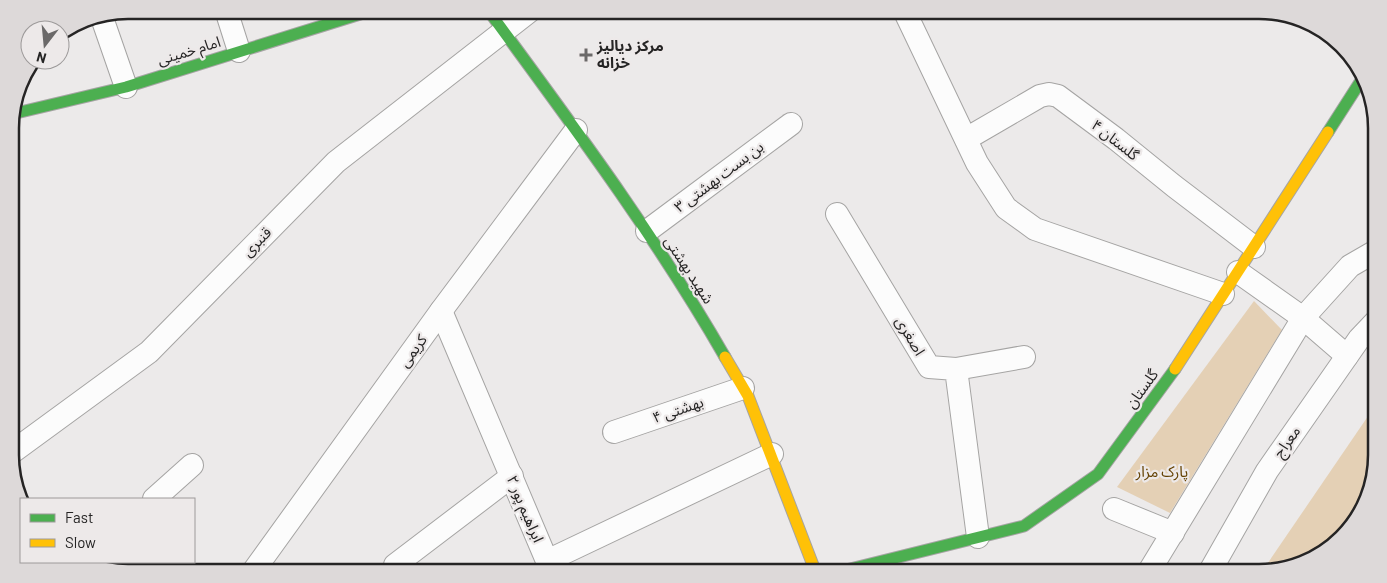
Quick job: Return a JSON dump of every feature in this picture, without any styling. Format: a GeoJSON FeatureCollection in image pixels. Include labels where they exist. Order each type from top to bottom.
{"type":"FeatureCollection","features":[{"type":"Feature","properties":{"kind":"street"},"geometry":{"type":"LineString","coordinates":[[229,19],[239,52]]}},
{"type":"Feature","properties":{"kind":"street","name":"امام خمینی"},"geometry":{"type":"LineString","coordinates":[[20,112],[126,86],[344,19]]}},
{"type":"Feature","properties":{"kind":"street","name":"شهید بهشتی"},"geometry":{"type":"LineString","coordinates":[[494,19],[647,231],[711,332],[748,396],[772,454],[813,564]]}},
{"type":"Feature","properties":{"kind":"street","name":"قنبری"},"geometry":{"type":"LineString","coordinates":[[19,447],[149,352],[336,162],[519,19]]}},
{"type":"Feature","properties":{"kind":"street"},"geometry":{"type":"LineString","coordinates":[[908,19],[977,163],[1006,208],[1035,229],[1223,294]]}},
{"type":"Feature","properties":{"kind":"street"},"geometry":{"type":"LineString","coordinates":[[103,22],[126,86]]}},
{"type":"Feature","properties":{"kind":"street","name":"گلستان"},"geometry":{"type":"LineString","coordinates":[[870,564],[1024,526],[1098,474],[1171,375],[1359,84]]}},
{"type":"Feature","properties":{"kind":"street","name":"گلستان ۴"},"geometry":{"type":"LineString","coordinates":[[966,139],[1040,96],[1049,94],[1058,96],[1254,247]]}},
{"type":"Feature","properties":{"kind":"street","name":"بن بست بهشتی ۳"},"geometry":{"type":"LineString","coordinates":[[647,231],[790,124]]}},
{"type":"Feature","properties":{"kind":"street","name":"کریمی"},"geometry":{"type":"LineString","coordinates":[[258,564],[441,311],[576,130]]}},
{"type":"Feature","properties":{"kind":"street","name":"اصغری"},"geometry":{"type":"LineString","coordinates":[[837,214],[929,367],[956,369]]}},
{"type":"Feature","properties":{"kind":"street"},"geometry":{"type":"LineString","coordinates":[[1154,564],[1303,318],[1350,266],[1368,256]]}},
{"type":"Feature","properties":{"kind":"street"},"geometry":{"type":"LineString","coordinates":[[1238,272],[1303,318],[1347,356]]}},
{"type":"Feature","properties":{"kind":"street","name":"ابراهیم پور ۲"},"geometry":{"type":"LineString","coordinates":[[441,311],[547,561],[772,454]]}},
{"type":"Feature","properties":{"kind":"street","name":"معراج"},"geometry":{"type":"LineString","coordinates":[[1214,564],[1267,471],[1347,356],[1368,331]]}},
{"type":"Feature","properties":{"kind":"street"},"geometry":{"type":"LineString","coordinates":[[978,537],[956,369],[1024,357]]}},
{"type":"Feature","properties":{"kind":"street","name":"بهشتی ۴"},"geometry":{"type":"LineString","coordinates":[[614,432],[743,388]]}},
{"type":"Feature","properties":{"kind":"street"},"geometry":{"type":"LineString","coordinates":[[155,498],[192,465]]}},
{"type":"Feature","properties":{"kind":"street"},"geometry":{"type":"LineString","coordinates":[[396,564],[512,476]]}},
{"type":"Feature","properties":{"kind":"street"},"geometry":{"type":"LineString","coordinates":[[1114,509],[1173,533]]}},
{"type":"Feature","properties":{"kind":"green space","name":"پارک مزار"},"geometry":{"type":"Polygon","coordinates":[[[1254,301],[1282,330],[1170,513],[1117,487],[1254,301]]]}},
{"type":"Feature","properties":{"kind":"green space"},"geometry":{"type":"Polygon","coordinates":[[[1368,416],[1368,462],[1365,483],[1354,510],[1346,522],[1326,542],[1314,550],[1301,556],[1267,564],[1368,416]]]}},
{"type":"Feature","properties":{"kind":"traffic: fast"},"geometry":{"type":"LineString","coordinates":[[20,112],[126,87],[344,19]]}},
{"type":"Feature","properties":{"kind":"traffic: fast"},"geometry":{"type":"LineString","coordinates":[[495,19],[641,223],[725,357]]}},
{"type":"Feature","properties":{"kind":"traffic: fast"},"geometry":{"type":"LineString","coordinates":[[1328,132],[1359,84]]}},
{"type":"Feature","properties":{"kind":"traffic: fast"},"geometry":{"type":"LineString","coordinates":[[870,564],[1024,526],[1098,474],[1175,369]]}},
{"type":"Feature","properties":{"kind":"traffic: slow"},"geometry":{"type":"LineString","coordinates":[[1175,369],[1328,132]]}},
{"type":"Feature","properties":{"kind":"traffic: slow"},"geometry":{"type":"LineString","coordinates":[[725,357],[748,396],[813,564]]}},
{"type":"Feature","properties":{"kind":"place","name":"مرکز دیالیز خزانه"},"geometry":{"type":"Point","coordinates":[586,55]}}]}
